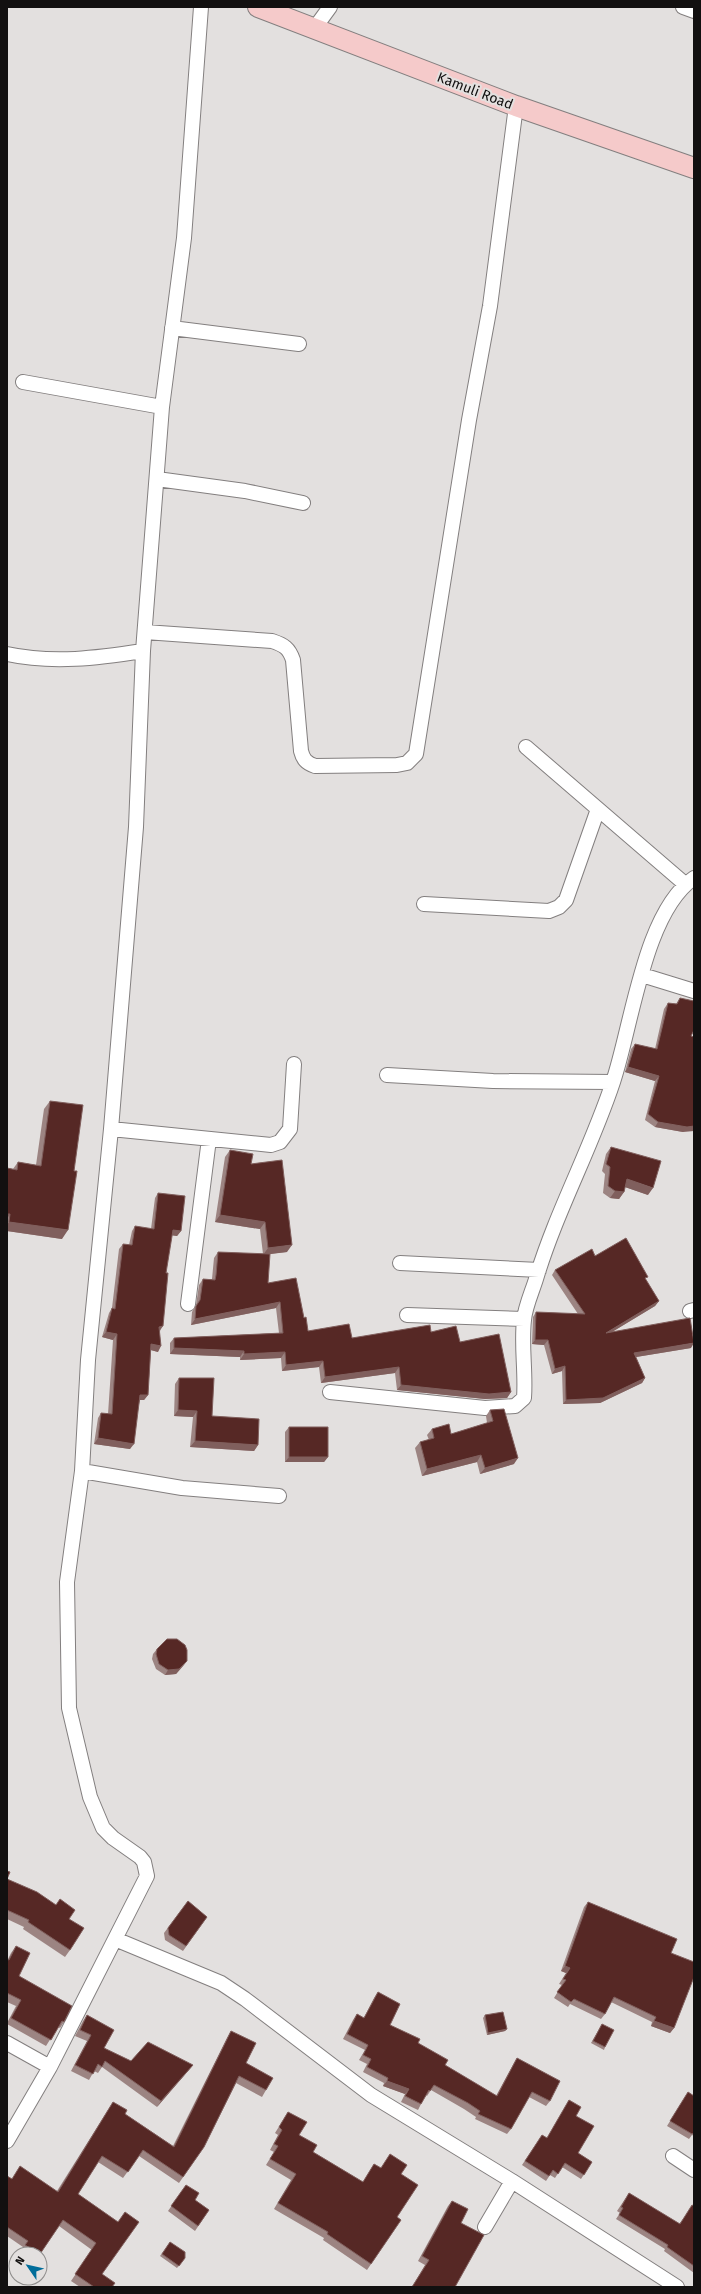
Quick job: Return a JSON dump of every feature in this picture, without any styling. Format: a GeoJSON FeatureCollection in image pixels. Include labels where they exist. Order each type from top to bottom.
{"type":"FeatureCollection","features":[{"type":"Feature","properties":{"kind":"street"},"geometry":{"type":"LineString","coordinates":[[7,2140],[50,2067],[147,1876],[146,1869],[140,1857],[113,1838],[103,1828],[96,1814],[69,1708],[67,1582],[82,1471],[88,1360],[111,1130],[136,827],[143,651],[162,407],[184,238],[201,7]]}},
{"type":"Feature","properties":{"kind":"street","name":"Kamuli Road"},"geometry":{"type":"LineString","coordinates":[[258,7],[516,106],[694,168]]}},
{"type":"Feature","properties":{"kind":"street"},"geometry":{"type":"LineString","coordinates":[[314,29],[330,7]]}},
{"type":"Feature","properties":{"kind":"street"},"geometry":{"type":"LineString","coordinates":[[683,7],[694,11]]}},
{"type":"Feature","properties":{"kind":"street"},"geometry":{"type":"LineString","coordinates":[[145,632],[283,644],[290,651],[293,660],[301,751],[303,758],[308,763],[315,766],[398,765],[411,760],[416,754],[469,420],[490,306],[516,106]]}},
{"type":"Feature","properties":{"kind":"street"},"geometry":{"type":"LineString","coordinates":[[172,328],[299,344]]}},
{"type":"Feature","properties":{"kind":"street"},"geometry":{"type":"LineString","coordinates":[[23,382],[162,407]]}},
{"type":"Feature","properties":{"kind":"street"},"geometry":{"type":"LineString","coordinates":[[157,478],[245,491],[303,503]]}},
{"type":"Feature","properties":{"kind":"street"},"geometry":{"type":"LineString","coordinates":[[7,654],[24,658],[86,660],[143,651]]}},
{"type":"Feature","properties":{"kind":"street"},"geometry":{"type":"LineString","coordinates":[[330,1392],[484,1408],[515,1406],[524,1398],[526,1380],[524,1319],[546,1248],[582,1166],[613,1082],[649,946],[663,914],[690,881],[598,809],[526,747]]}},
{"type":"Feature","properties":{"kind":"street"},"geometry":{"type":"LineString","coordinates":[[424,904],[549,911],[559,907],[566,900],[598,809]]}},
{"type":"Feature","properties":{"kind":"street"},"geometry":{"type":"LineString","coordinates":[[642,975],[694,991]]}},
{"type":"Feature","properties":{"kind":"street"},"geometry":{"type":"LineString","coordinates":[[111,1130],[271,1145],[280,1142],[290,1129],[294,1064]]}},
{"type":"Feature","properties":{"kind":"street"},"geometry":{"type":"LineString","coordinates":[[387,1074],[493,1081],[613,1082]]}},
{"type":"Feature","properties":{"kind":"street"},"geometry":{"type":"LineString","coordinates":[[188,1304],[209,1139]]}},
{"type":"Feature","properties":{"kind":"street"},"geometry":{"type":"LineString","coordinates":[[400,1263],[539,1270]]}},
{"type":"Feature","properties":{"kind":"street"},"geometry":{"type":"LineString","coordinates":[[407,1315],[524,1319]]}},
{"type":"Feature","properties":{"kind":"street"},"geometry":{"type":"LineString","coordinates":[[82,1471],[182,1488],[279,1496]]}},
{"type":"Feature","properties":{"kind":"street"},"geometry":{"type":"LineString","coordinates":[[115,1939],[220,1983],[258,2009],[371,2096],[512,2181],[677,2287]]}},
{"type":"Feature","properties":{"kind":"street"},"geometry":{"type":"LineString","coordinates":[[7,2043],[50,2067]]}},
{"type":"Feature","properties":{"kind":"street"},"geometry":{"type":"LineString","coordinates":[[673,2156],[694,2170]]}},
{"type":"Feature","properties":{"kind":"street"},"geometry":{"type":"LineString","coordinates":[[485,2226],[512,2181]]}},
{"type":"Feature","properties":{"kind":"building"},"geometry":{"type":"Polygon","coordinates":[[[680,998],[694,1001],[694,1030],[691,1036],[694,1037],[694,1126],[687,1127],[658,1122],[648,1114],[659,1076],[628,1067],[635,1044],[657,1049],[668,1003],[677,1004],[680,998]]]}},
{"type":"Feature","properties":{"kind":"building"},"geometry":{"type":"Polygon","coordinates":[[[50,1101],[83,1105],[74,1171],[77,1171],[68,1230],[9,1222],[10,1214],[7,1214],[7,1168],[17,1170],[18,1162],[41,1166],[50,1101]]]}},
{"type":"Feature","properties":{"kind":"building"},"geometry":{"type":"Polygon","coordinates":[[[611,1147],[661,1161],[653,1188],[627,1179],[624,1192],[615,1191],[608,1186],[610,1167],[606,1164],[611,1147]]]}},
{"type":"Feature","properties":{"kind":"building"},"geometry":{"type":"Polygon","coordinates":[[[230,1150],[253,1154],[251,1164],[282,1160],[292,1245],[268,1248],[265,1222],[220,1215],[230,1150]]]}},
{"type":"Feature","properties":{"kind":"building"},"geometry":{"type":"Polygon","coordinates":[[[158,1193],[185,1196],[181,1231],[173,1230],[166,1273],[168,1273],[163,1326],[159,1327],[161,1346],[151,1344],[148,1395],[140,1395],[134,1444],[98,1438],[101,1413],[112,1414],[117,1334],[106,1332],[112,1308],[115,1309],[123,1244],[132,1245],[135,1226],[154,1229],[158,1193]]]}},
{"type":"Feature","properties":{"kind":"building"},"geometry":{"type":"Polygon","coordinates":[[[626,1238],[648,1277],[645,1278],[659,1301],[606,1333],[690,1318],[694,1343],[634,1353],[645,1378],[603,1398],[566,1400],[565,1366],[555,1369],[548,1340],[535,1340],[536,1312],[585,1314],[555,1270],[592,1249],[595,1256],[626,1238]]]}},
{"type":"Feature","properties":{"kind":"building"},"geometry":{"type":"Polygon","coordinates":[[[218,1252],[270,1254],[268,1283],[296,1278],[308,1331],[349,1324],[352,1338],[430,1325],[431,1332],[456,1326],[460,1342],[499,1334],[511,1392],[489,1394],[401,1385],[399,1367],[325,1377],[323,1361],[286,1365],[285,1352],[244,1354],[244,1351],[174,1348],[174,1338],[283,1333],[280,1302],[195,1319],[196,1306],[200,1300],[203,1279],[215,1280],[218,1252]]]}},
{"type":"Feature","properties":{"kind":"building"},"geometry":{"type":"Polygon","coordinates":[[[179,1378],[214,1378],[212,1416],[259,1419],[258,1445],[195,1441],[197,1411],[178,1410],[179,1378]]]}},
{"type":"Feature","properties":{"kind":"building"},"geometry":{"type":"Polygon","coordinates":[[[504,1409],[518,1458],[485,1468],[481,1455],[427,1469],[420,1442],[434,1438],[432,1429],[449,1424],[451,1434],[493,1421],[490,1410],[504,1409]]]}},
{"type":"Feature","properties":{"kind":"building"},"geometry":{"type":"Polygon","coordinates":[[[289,1427],[328,1427],[328,1457],[289,1457],[289,1427]]]}},
{"type":"Feature","properties":{"kind":"building"},"geometry":{"type":"Polygon","coordinates":[[[167,1639],[177,1639],[185,1645],[187,1650],[187,1661],[179,1669],[168,1670],[159,1664],[156,1654],[157,1649],[167,1639]]]}},
{"type":"Feature","properties":{"kind":"building"},"geometry":{"type":"Polygon","coordinates":[[[7,1871],[10,1872],[7,1879],[7,1871]]]}},
{"type":"Feature","properties":{"kind":"building"},"geometry":{"type":"Polygon","coordinates":[[[7,1879],[37,1892],[56,1905],[60,1899],[75,1910],[69,1919],[84,1928],[70,1950],[28,1922],[29,1920],[7,1910],[7,1879]]]}},
{"type":"Feature","properties":{"kind":"building"},"geometry":{"type":"Polygon","coordinates":[[[188,1901],[207,1917],[186,1946],[169,1935],[168,1928],[188,1901]]]}},
{"type":"Feature","properties":{"kind":"building"},"geometry":{"type":"Polygon","coordinates":[[[588,1902],[677,1939],[671,1953],[694,1962],[694,1977],[674,2028],[654,2021],[656,2017],[614,1997],[605,2014],[574,1999],[571,2002],[557,1992],[566,1980],[563,1979],[570,1968],[565,1966],[588,1902]]]}},
{"type":"Feature","properties":{"kind":"building"},"geometry":{"type":"Polygon","coordinates":[[[16,1946],[30,1953],[19,1976],[72,2006],[64,2022],[62,2021],[51,2040],[11,2018],[21,2000],[7,1993],[7,1959],[9,1960],[16,1946]]]}},
{"type":"Feature","properties":{"kind":"building"},"geometry":{"type":"Polygon","coordinates":[[[378,1992],[400,2004],[390,2025],[420,2039],[418,2043],[448,2060],[445,2065],[497,2096],[517,2058],[560,2081],[550,2101],[532,2092],[511,2129],[478,2114],[480,2111],[468,2103],[434,2085],[430,2091],[429,2090],[421,2104],[405,2096],[409,2089],[387,2081],[388,2078],[367,2067],[371,2059],[363,2055],[368,2045],[347,2034],[357,2014],[364,2018],[378,1992]]]}},
{"type":"Feature","properties":{"kind":"building"},"geometry":{"type":"Polygon","coordinates":[[[503,2012],[507,2029],[488,2033],[485,2015],[503,2012]]]}},
{"type":"Feature","properties":{"kind":"building"},"geometry":{"type":"Polygon","coordinates":[[[87,2015],[114,2030],[104,2048],[131,2061],[148,2042],[193,2065],[161,2101],[105,2061],[102,2067],[98,2064],[93,2074],[75,2065],[91,2035],[80,2030],[87,2015]]]}},
{"type":"Feature","properties":{"kind":"building"},"geometry":{"type":"Polygon","coordinates":[[[602,2024],[614,2030],[605,2047],[593,2041],[602,2024]]]}},
{"type":"Feature","properties":{"kind":"building"},"geometry":{"type":"Polygon","coordinates":[[[231,2031],[256,2043],[246,2063],[273,2078],[266,2090],[239,2076],[204,2147],[183,2177],[143,2150],[128,2172],[102,2156],[78,2194],[118,2222],[125,2212],[139,2222],[102,2274],[115,2283],[112,2287],[94,2287],[75,2274],[96,2243],[63,2220],[45,2246],[27,2246],[25,2245],[28,2241],[7,2227],[7,2176],[12,2179],[20,2166],[58,2192],[113,2102],[127,2110],[125,2114],[174,2147],[231,2031]]]}},
{"type":"Feature","properties":{"kind":"building"},"geometry":{"type":"Polygon","coordinates":[[[688,2092],[694,2096],[694,2132],[692,2134],[670,2121],[688,2092]]]}},
{"type":"Feature","properties":{"kind":"building"},"geometry":{"type":"Polygon","coordinates":[[[569,2100],[581,2107],[576,2116],[594,2126],[578,2153],[592,2162],[584,2175],[565,2163],[558,2174],[553,2170],[549,2176],[525,2161],[542,2135],[547,2138],[569,2100]]]}},
{"type":"Feature","properties":{"kind":"building"},"geometry":{"type":"Polygon","coordinates":[[[288,2112],[307,2122],[299,2135],[317,2145],[313,2152],[363,2182],[374,2164],[381,2168],[390,2154],[407,2165],[401,2174],[418,2185],[397,2217],[401,2220],[371,2264],[327,2234],[328,2232],[278,2203],[296,2174],[270,2159],[278,2146],[274,2144],[282,2130],[279,2127],[288,2112]]]}},
{"type":"Feature","properties":{"kind":"building"},"geometry":{"type":"Polygon","coordinates":[[[186,2185],[199,2193],[195,2200],[209,2210],[198,2226],[171,2206],[186,2185]]]}},
{"type":"Feature","properties":{"kind":"building"},"geometry":{"type":"Polygon","coordinates":[[[629,2193],[680,2224],[692,2205],[694,2206],[694,2266],[667,2247],[668,2245],[619,2215],[623,2208],[621,2207],[629,2193]]]}},
{"type":"Feature","properties":{"kind":"building"},"geometry":{"type":"Polygon","coordinates":[[[452,2201],[468,2209],[461,2223],[484,2235],[455,2287],[412,2287],[429,2260],[422,2256],[452,2201]]]}},
{"type":"Feature","properties":{"kind":"building"},"geometry":{"type":"Polygon","coordinates":[[[170,2242],[185,2252],[185,2258],[179,2266],[162,2254],[170,2242]]]}}]}
